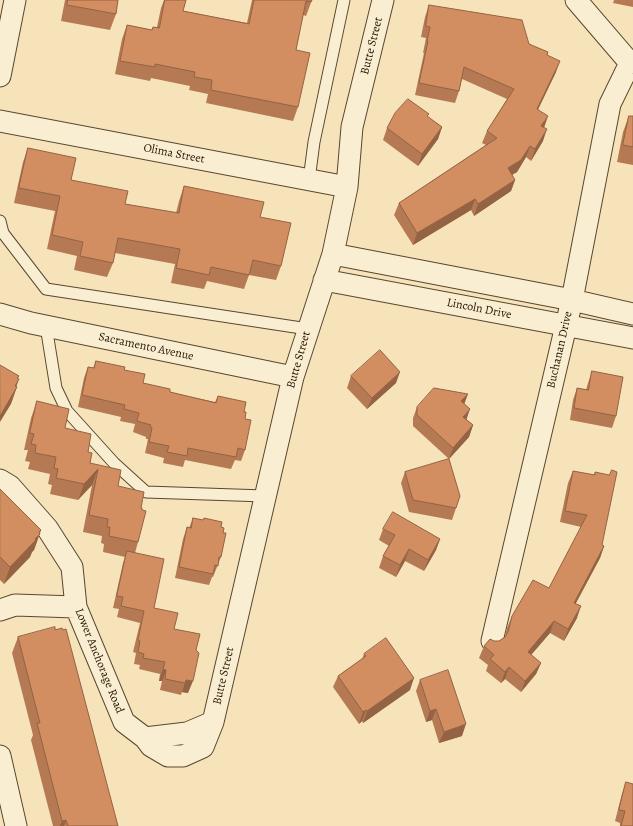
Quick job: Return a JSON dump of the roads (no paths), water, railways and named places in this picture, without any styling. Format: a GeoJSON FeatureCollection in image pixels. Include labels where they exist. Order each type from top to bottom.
{"type":"FeatureCollection","features":[{"type":"Feature","properties":{"kind":"street"},"geometry":{"type":"LineString","coordinates":[[0,76],[15,0]]}},
{"type":"Feature","properties":{"kind":"street","name":"Butte Street"},"geometry":{"type":"LineString","coordinates":[[213,722],[293,377],[333,254],[347,187],[352,127],[383,0]]}},
{"type":"Feature","properties":{"kind":"street"},"geometry":{"type":"LineString","coordinates":[[576,0],[632,62]]}},
{"type":"Feature","properties":{"kind":"street","name":"Buchanan Drive"},"geometry":{"type":"LineString","coordinates":[[492,642],[572,300],[610,104],[632,62]]}},
{"type":"Feature","properties":{"kind":"street","name":"Olima Street"},"geometry":{"type":"LineString","coordinates":[[0,121],[347,187]]}},
{"type":"Feature","properties":{"kind":"street"},"geometry":{"type":"LineString","coordinates":[[333,254],[572,300],[633,314]]}},
{"type":"Feature","properties":{"kind":"street","name":"Lincoln Drive"},"geometry":{"type":"LineString","coordinates":[[324,280],[633,338]]}},
{"type":"Feature","properties":{"kind":"street","name":"Sacramento Avenue"},"geometry":{"type":"LineString","coordinates":[[0,314],[31,323],[293,377]]}},
{"type":"Feature","properties":{"kind":"street","name":"Lower Anchorage Road"},"geometry":{"type":"LineString","coordinates":[[0,480],[10,486],[47,528],[72,567],[76,607],[124,722],[145,738],[151,746],[168,756],[183,756],[203,747],[213,722]]}},
{"type":"Feature","properties":{"kind":"street"},"geometry":{"type":"LineString","coordinates":[[0,610],[15,605],[76,607]]}},
{"type":"Feature","properties":{"kind":"street"},"geometry":{"type":"LineString","coordinates":[[0,756],[16,826]]}},
{"type":"Feature","properties":{"kind":"lane"},"geometry":{"type":"LineString","coordinates":[[309,180],[314,142],[344,0]]}},
{"type":"Feature","properties":{"kind":"lane"},"geometry":{"type":"LineString","coordinates":[[0,221],[3,233],[46,289],[308,329]]}},
{"type":"Feature","properties":{"kind":"lane"},"geometry":{"type":"LineString","coordinates":[[46,326],[56,388],[67,411],[114,462],[146,492],[265,496]]}}]}
